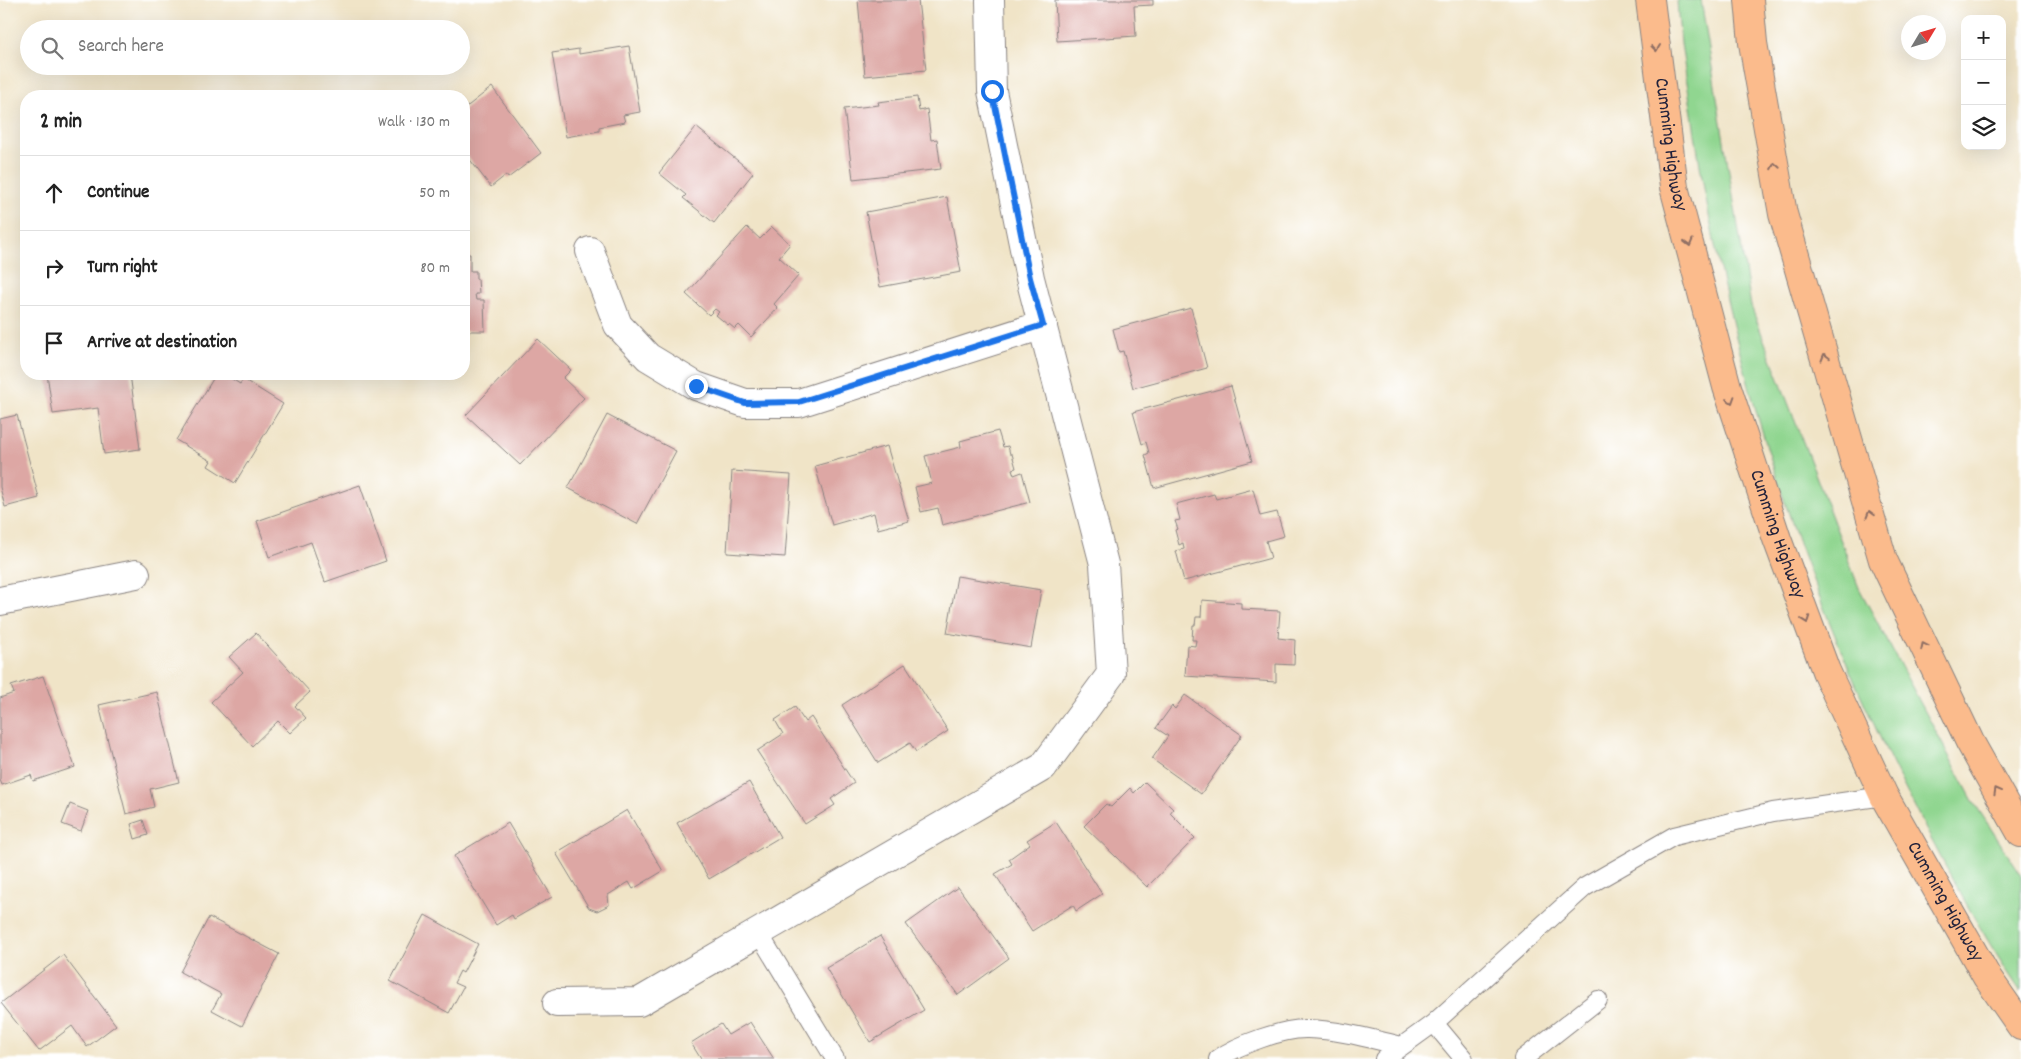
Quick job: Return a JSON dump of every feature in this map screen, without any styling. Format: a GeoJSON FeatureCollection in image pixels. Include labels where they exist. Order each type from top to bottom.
{"type":"FeatureCollection","features":[{"type":"Feature","properties":{"kind":"highway","name":"Cumming Highway"},"geometry":{"type":"LineString","coordinates":[[1650,0],[1674,187],[1727,387],[1777,539],[1826,671],[1884,796],[1987,976],[2021,1026]]}},
{"type":"Feature","properties":{"kind":"highway"},"geometry":{"type":"LineString","coordinates":[[1749,0],[1753,43],[1784,214],[1883,560],[1970,742],[2021,833]]}},
{"type":"Feature","properties":{"kind":"street"},"geometry":{"type":"LineString","coordinates":[[557,1002],[638,1002],[1043,767],[1111,674],[1104,564],[1030,278],[992,91],[990,0]]}},
{"type":"Feature","properties":{"kind":"street"},"geometry":{"type":"LineString","coordinates":[[590,250],[618,325],[648,357],[696,386],[745,403],[799,402],[1043,325]]}},
{"type":"Feature","properties":{"kind":"street"},"geometry":{"type":"LineString","coordinates":[[0,601],[136,574]]}},
{"type":"Feature","properties":{"kind":"lane"},"geometry":{"type":"LineString","coordinates":[[1384,1059],[1434,1023],[1585,887],[1674,836],[1773,812],[1884,796]]}},
{"type":"Feature","properties":{"kind":"lane"},"geometry":{"type":"LineString","coordinates":[[758,932],[835,1059]]}},
{"type":"Feature","properties":{"kind":"lane"},"geometry":{"type":"LineString","coordinates":[[1523,1059],[1598,1000]]}},
{"type":"Feature","properties":{"kind":"lane"},"geometry":{"type":"LineString","coordinates":[[1434,1023],[1464,1059]]}},
{"type":"Feature","properties":{"kind":"lane"},"geometry":{"type":"LineString","coordinates":[[1218,1059],[1262,1038],[1305,1029],[1336,1031],[1402,1046]]}},
{"type":"Feature","properties":{"kind":"green space"},"geometry":{"type":"Polygon","coordinates":[[[1677,0],[1701,0],[1751,306],[1859,588],[1973,801],[2021,875],[2021,992],[1979,926],[1954,881],[1877,731],[1840,648],[1807,564],[1777,478],[1751,392],[1728,304],[1709,216],[1684,64],[1677,0]]]}},
{"type":"Feature","properties":{"kind":"building"},"geometry":{"type":"Polygon","coordinates":[[[858,0],[918,0],[926,70],[865,76],[858,0]]]}},
{"type":"Feature","properties":{"kind":"building"},"geometry":{"type":"Polygon","coordinates":[[[1055,0],[1153,0],[1153,5],[1134,6],[1136,36],[1057,41],[1055,0]]]}},
{"type":"Feature","properties":{"kind":"building"},"geometry":{"type":"Polygon","coordinates":[[[629,46],[640,112],[623,115],[625,122],[599,127],[599,131],[566,137],[552,53],[579,49],[579,54],[629,46]]]}},
{"type":"Feature","properties":{"kind":"building"},"geometry":{"type":"Polygon","coordinates":[[[492,87],[541,153],[508,178],[506,175],[491,187],[470,160],[470,104],[492,87]]]}},
{"type":"Feature","properties":{"kind":"building"},"geometry":{"type":"Polygon","coordinates":[[[917,97],[919,111],[927,109],[931,140],[937,139],[941,169],[853,179],[844,109],[879,105],[878,102],[917,97]]]}},
{"type":"Feature","properties":{"kind":"building"},"geometry":{"type":"Polygon","coordinates":[[[696,127],[753,173],[714,223],[683,198],[686,195],[659,173],[696,127]]]}},
{"type":"Feature","properties":{"kind":"building"},"geometry":{"type":"Polygon","coordinates":[[[947,197],[961,272],[880,287],[866,212],[947,197]]]}},
{"type":"Feature","properties":{"kind":"building"},"geometry":{"type":"Polygon","coordinates":[[[747,227],[760,239],[772,227],[790,244],[779,257],[799,275],[774,304],[778,308],[751,337],[739,325],[735,329],[728,325],[716,315],[719,312],[715,309],[709,315],[686,294],[747,227]]]}},
{"type":"Feature","properties":{"kind":"building"},"geometry":{"type":"Polygon","coordinates":[[[470,271],[476,271],[476,279],[478,279],[479,294],[475,294],[476,300],[484,300],[485,331],[470,331],[470,271]]]}},
{"type":"Feature","properties":{"kind":"building"},"geometry":{"type":"Polygon","coordinates":[[[1191,308],[1207,368],[1133,388],[1123,351],[1119,352],[1113,329],[1191,308]]]}},
{"type":"Feature","properties":{"kind":"building"},"geometry":{"type":"Polygon","coordinates":[[[538,339],[571,370],[563,378],[584,398],[520,465],[466,415],[538,339]]]}},
{"type":"Feature","properties":{"kind":"building"},"geometry":{"type":"Polygon","coordinates":[[[48,380],[131,380],[140,449],[104,454],[98,408],[53,414],[48,380]]]}},
{"type":"Feature","properties":{"kind":"building"},"geometry":{"type":"Polygon","coordinates":[[[212,380],[234,380],[240,384],[245,380],[283,404],[235,483],[208,466],[211,461],[176,440],[212,380]]]}},
{"type":"Feature","properties":{"kind":"building"},"geometry":{"type":"Polygon","coordinates":[[[1231,386],[1252,461],[1154,488],[1145,455],[1149,453],[1146,442],[1142,444],[1133,412],[1231,386]]]}},
{"type":"Feature","properties":{"kind":"building"},"geometry":{"type":"Polygon","coordinates":[[[17,415],[39,498],[5,507],[0,487],[0,419],[17,415]]]}},
{"type":"Feature","properties":{"kind":"building"},"geometry":{"type":"Polygon","coordinates":[[[607,415],[676,451],[637,524],[568,488],[607,415]]]}},
{"type":"Feature","properties":{"kind":"building"},"geometry":{"type":"Polygon","coordinates":[[[998,431],[1003,447],[1008,446],[1010,454],[1012,454],[1016,468],[1012,469],[1014,475],[1022,472],[1030,502],[942,525],[938,508],[921,512],[915,487],[932,483],[925,456],[961,447],[960,441],[998,431]]]}},
{"type":"Feature","properties":{"kind":"building"},"geometry":{"type":"Polygon","coordinates":[[[887,446],[909,521],[878,529],[874,513],[832,525],[815,466],[887,446]]]}},
{"type":"Feature","properties":{"kind":"building"},"geometry":{"type":"Polygon","coordinates":[[[732,471],[791,475],[785,557],[727,553],[732,471]]]}},
{"type":"Feature","properties":{"kind":"building"},"geometry":{"type":"Polygon","coordinates":[[[360,485],[386,561],[325,582],[311,542],[269,557],[257,521],[360,485]]]}},
{"type":"Feature","properties":{"kind":"building"},"geometry":{"type":"Polygon","coordinates":[[[1253,489],[1260,516],[1277,512],[1284,536],[1266,541],[1271,558],[1184,581],[1176,551],[1184,549],[1183,543],[1179,545],[1175,530],[1178,529],[1175,521],[1180,520],[1176,504],[1214,494],[1216,499],[1253,489]]]}},
{"type":"Feature","properties":{"kind":"building"},"geometry":{"type":"Polygon","coordinates":[[[957,576],[1041,590],[1031,648],[947,633],[957,576]]]}},
{"type":"Feature","properties":{"kind":"building"},"geometry":{"type":"Polygon","coordinates":[[[1202,600],[1241,603],[1241,609],[1280,611],[1278,638],[1295,640],[1294,665],[1276,664],[1276,682],[1185,676],[1187,645],[1195,646],[1196,640],[1192,640],[1193,625],[1195,625],[1196,617],[1201,617],[1202,600]]]}},
{"type":"Feature","properties":{"kind":"building"},"geometry":{"type":"Polygon","coordinates":[[[256,633],[310,692],[295,706],[306,718],[290,733],[278,721],[252,746],[211,702],[243,672],[229,657],[256,633]]]}},
{"type":"Feature","properties":{"kind":"building"},"geometry":{"type":"Polygon","coordinates":[[[905,664],[948,731],[916,752],[910,743],[878,763],[842,705],[905,664]]]}},
{"type":"Feature","properties":{"kind":"building"},"geometry":{"type":"Polygon","coordinates":[[[43,676],[75,767],[33,781],[31,775],[2,785],[0,780],[0,698],[14,693],[11,686],[43,676]]]}},
{"type":"Feature","properties":{"kind":"building"},"geometry":{"type":"Polygon","coordinates":[[[157,692],[179,782],[150,789],[154,807],[126,814],[99,705],[157,692]]]}},
{"type":"Feature","properties":{"kind":"building"},"geometry":{"type":"Polygon","coordinates":[[[1185,695],[1242,735],[1201,794],[1152,759],[1168,736],[1156,728],[1172,706],[1175,709],[1185,695]]]}},
{"type":"Feature","properties":{"kind":"building"},"geometry":{"type":"Polygon","coordinates":[[[795,707],[805,722],[811,717],[854,783],[831,799],[835,805],[805,824],[757,751],[783,734],[775,720],[795,707]]]}},
{"type":"Feature","properties":{"kind":"building"},"geometry":{"type":"Polygon","coordinates":[[[749,782],[780,837],[709,879],[677,823],[749,782]]]}},
{"type":"Feature","properties":{"kind":"building"},"geometry":{"type":"Polygon","coordinates":[[[1145,782],[1173,809],[1170,813],[1195,838],[1147,887],[1084,826],[1106,804],[1111,807],[1130,788],[1134,793],[1145,782]]]}},
{"type":"Feature","properties":{"kind":"building"},"geometry":{"type":"Polygon","coordinates":[[[70,804],[88,811],[81,831],[62,824],[70,804]]]}},
{"type":"Feature","properties":{"kind":"building"},"geometry":{"type":"Polygon","coordinates":[[[627,810],[663,871],[633,889],[629,882],[608,895],[609,905],[597,911],[589,908],[556,853],[627,810]]]}},
{"type":"Feature","properties":{"kind":"building"},"geometry":{"type":"Polygon","coordinates":[[[143,820],[148,835],[135,839],[131,824],[143,820]]]}},
{"type":"Feature","properties":{"kind":"building"},"geometry":{"type":"Polygon","coordinates":[[[1056,822],[1102,894],[1076,911],[1073,905],[1032,931],[995,874],[1012,864],[1009,859],[1030,844],[1027,840],[1056,822]]]}},
{"type":"Feature","properties":{"kind":"building"},"geometry":{"type":"Polygon","coordinates":[[[508,823],[552,897],[514,919],[512,915],[496,925],[454,856],[508,823]]]}},
{"type":"Feature","properties":{"kind":"building"},"geometry":{"type":"Polygon","coordinates":[[[958,887],[1009,958],[958,995],[906,924],[958,887]]]}},
{"type":"Feature","properties":{"kind":"building"},"geometry":{"type":"Polygon","coordinates":[[[425,915],[478,944],[463,973],[460,971],[454,983],[463,987],[449,1013],[390,981],[425,915]]]}},
{"type":"Feature","properties":{"kind":"building"},"geometry":{"type":"Polygon","coordinates":[[[209,917],[279,954],[242,1026],[212,1010],[221,994],[180,972],[209,917]]]}},
{"type":"Feature","properties":{"kind":"building"},"geometry":{"type":"Polygon","coordinates":[[[880,936],[924,1010],[870,1042],[826,968],[880,936]]]}},
{"type":"Feature","properties":{"kind":"building"},"geometry":{"type":"Polygon","coordinates":[[[63,955],[116,1025],[87,1047],[72,1026],[39,1051],[1,1003],[63,955]]]}},
{"type":"Feature","properties":{"kind":"building"},"geometry":{"type":"Polygon","coordinates":[[[750,1022],[774,1059],[701,1059],[691,1043],[721,1024],[728,1035],[750,1022]]]}},
{"type":"Feature","properties":{"kind":"route"},"geometry":{"type":"LineString","coordinates":[[696,386],[745,403],[799,402],[1043,325],[1030,278],[992,91]]}}]}
